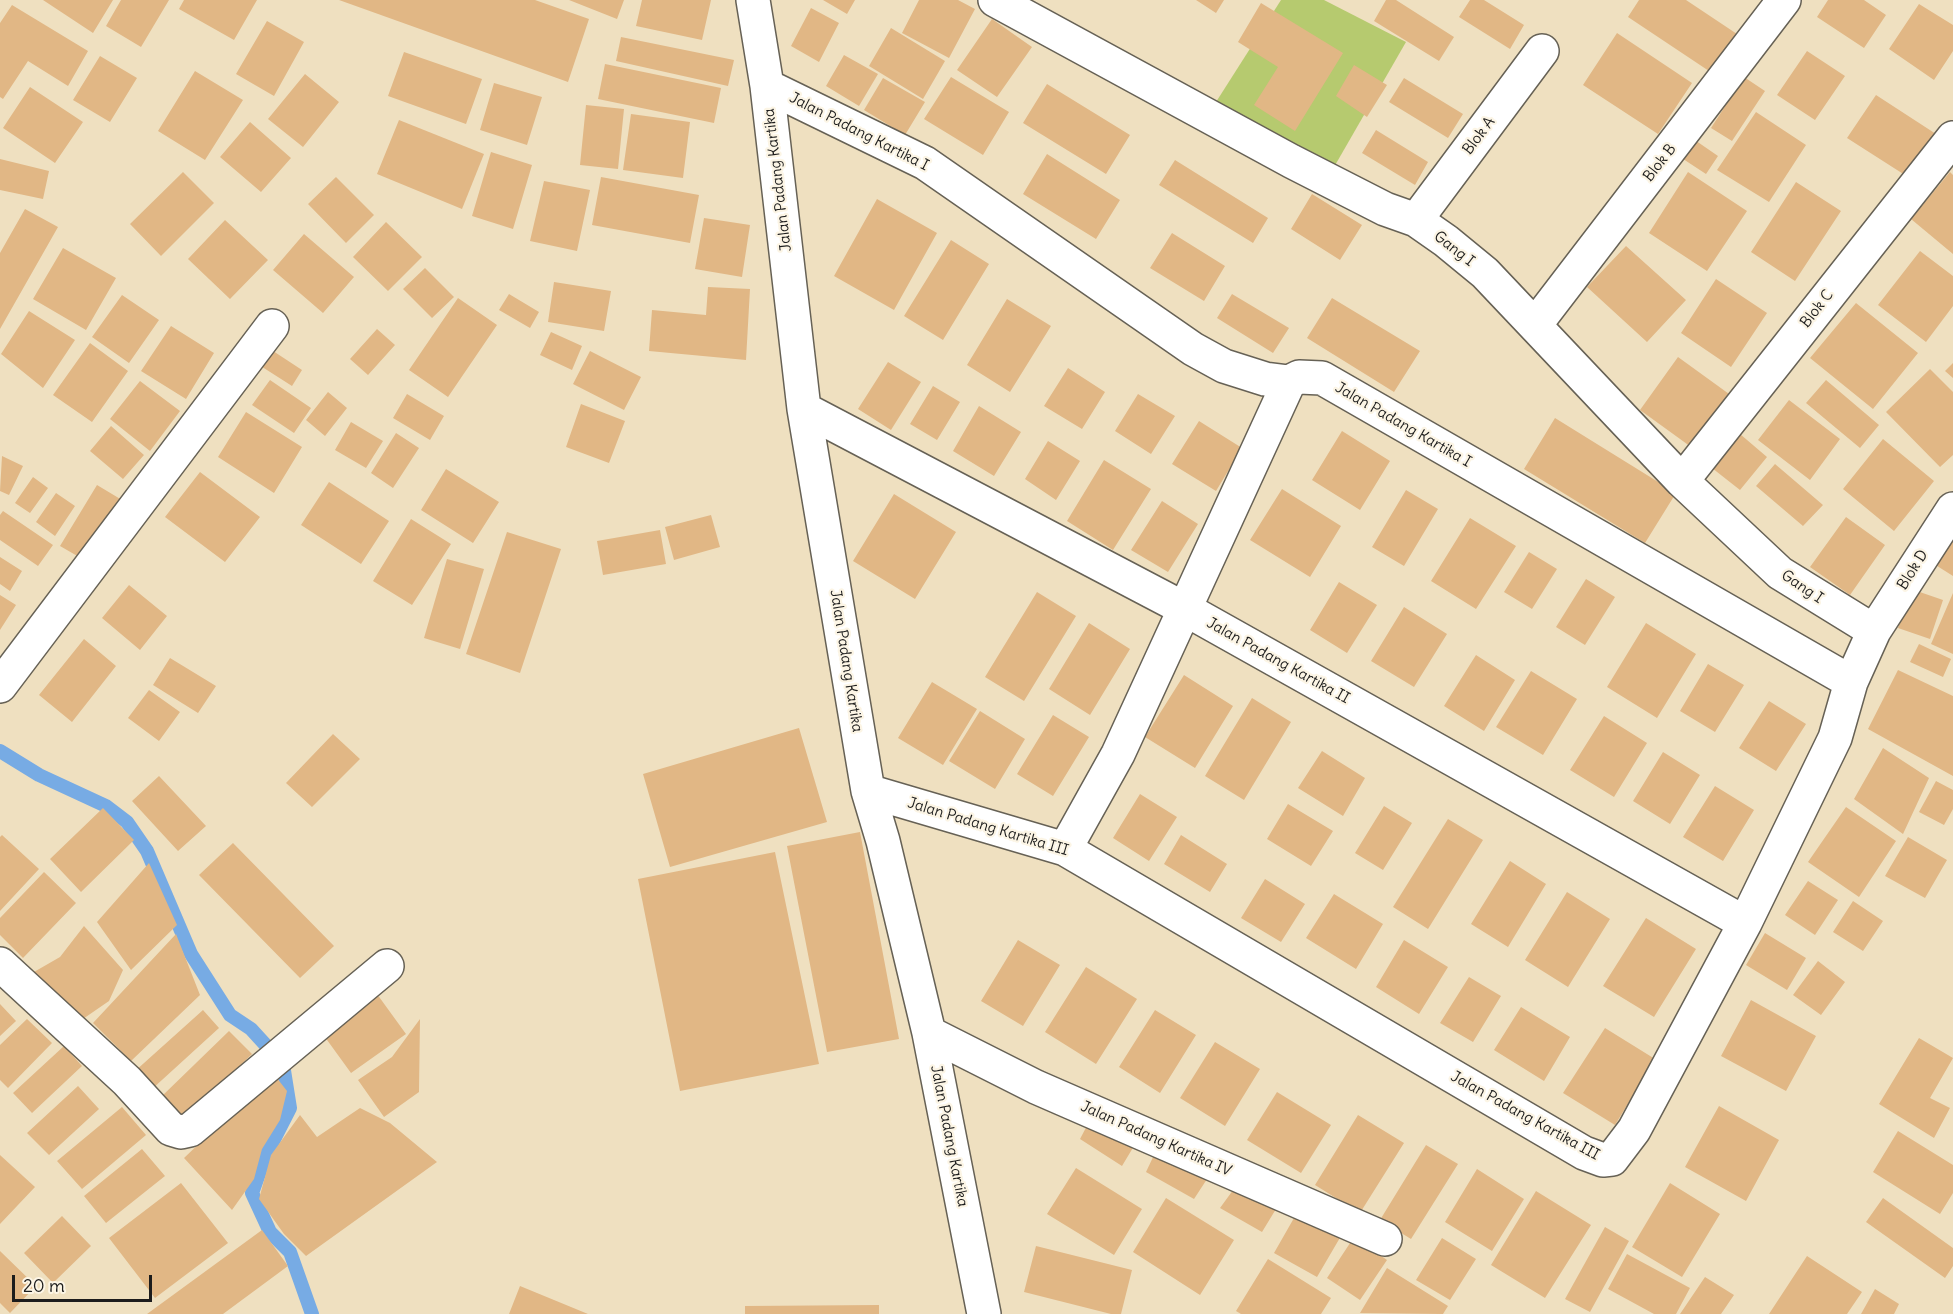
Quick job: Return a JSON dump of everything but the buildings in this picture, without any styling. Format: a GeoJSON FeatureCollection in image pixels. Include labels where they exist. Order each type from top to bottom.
{"type":"FeatureCollection","features":[{"type":"Feature","properties":{"kind":"street","name":"Jalan Padang Kartika"},"geometry":{"type":"LineString","coordinates":[[753,0],[767,86],[804,409],[868,791],[883,840],[929,1033],[984,1314]]}},
{"type":"Feature","properties":{"kind":"street","name":"Gang I"},"geometry":{"type":"LineString","coordinates":[[995,0],[1291,161],[1385,209],[1416,220],[1485,273],[1682,480],[1780,573],[1833,608],[1874,631]]}},
{"type":"Feature","properties":{"kind":"street","name":"Blok B"},"geometry":{"type":"LineString","coordinates":[[1535,325],[1784,0]]}},
{"type":"Feature","properties":{"kind":"street","name":"Blok A"},"geometry":{"type":"LineString","coordinates":[[1416,220],[1542,51]]}},
{"type":"Feature","properties":{"kind":"street","name":"Jalan Padang Kartika I"},"geometry":{"type":"LineString","coordinates":[[767,86],[925,163],[1193,349],[1224,366],[1265,379],[1289,382],[1299,377],[1322,378],[1851,682]]}},
{"type":"Feature","properties":{"kind":"street","name":"Blok C"},"geometry":{"type":"LineString","coordinates":[[1682,480],[1953,138]]}},
{"type":"Feature","properties":{"kind":"street"},"geometry":{"type":"LineString","coordinates":[[0,686],[272,326]]}},
{"type":"Feature","properties":{"kind":"street"},"geometry":{"type":"LineString","coordinates":[[1065,849],[1118,754],[1289,382]]}},
{"type":"Feature","properties":{"kind":"street","name":"Jalan Padang Kartika II"},"geometry":{"type":"LineString","coordinates":[[804,409],[1185,609],[1745,923]]}},
{"type":"Feature","properties":{"kind":"street","name":"Blok D"},"geometry":{"type":"LineString","coordinates":[[1874,631],[1953,509]]}},
{"type":"Feature","properties":{"kind":"street","name":"Jalan Padang Kartika III"},"geometry":{"type":"LineString","coordinates":[[868,791],[1065,849],[1584,1153],[1603,1160],[1612,1159],[1635,1130],[1745,923],[1834,738],[1851,682],[1874,631]]}},
{"type":"Feature","properties":{"kind":"street"},"geometry":{"type":"LineString","coordinates":[[0,964],[128,1081],[171,1129],[181,1132],[190,1130],[387,966]]}},
{"type":"Feature","properties":{"kind":"street","name":"Jalan Padang Kartika IV"},"geometry":{"type":"LineString","coordinates":[[929,1033],[1036,1087],[1385,1239]]}},
{"type":"Feature","properties":{"kind":"green space"},"geometry":{"type":"Polygon","coordinates":[[[1281,0],[1324,0],[1406,42],[1326,181],[1202,124],[1281,0]]]}},
{"type":"Feature","properties":{"kind":"waterway"},"geometry":{"type":"LineString","coordinates":[[0,751],[39,775],[106,806],[127,822],[147,851],[191,954],[230,1015],[251,1029],[283,1064],[290,1108],[265,1157],[252,1193],[270,1232],[290,1252],[312,1314]]}}]}
